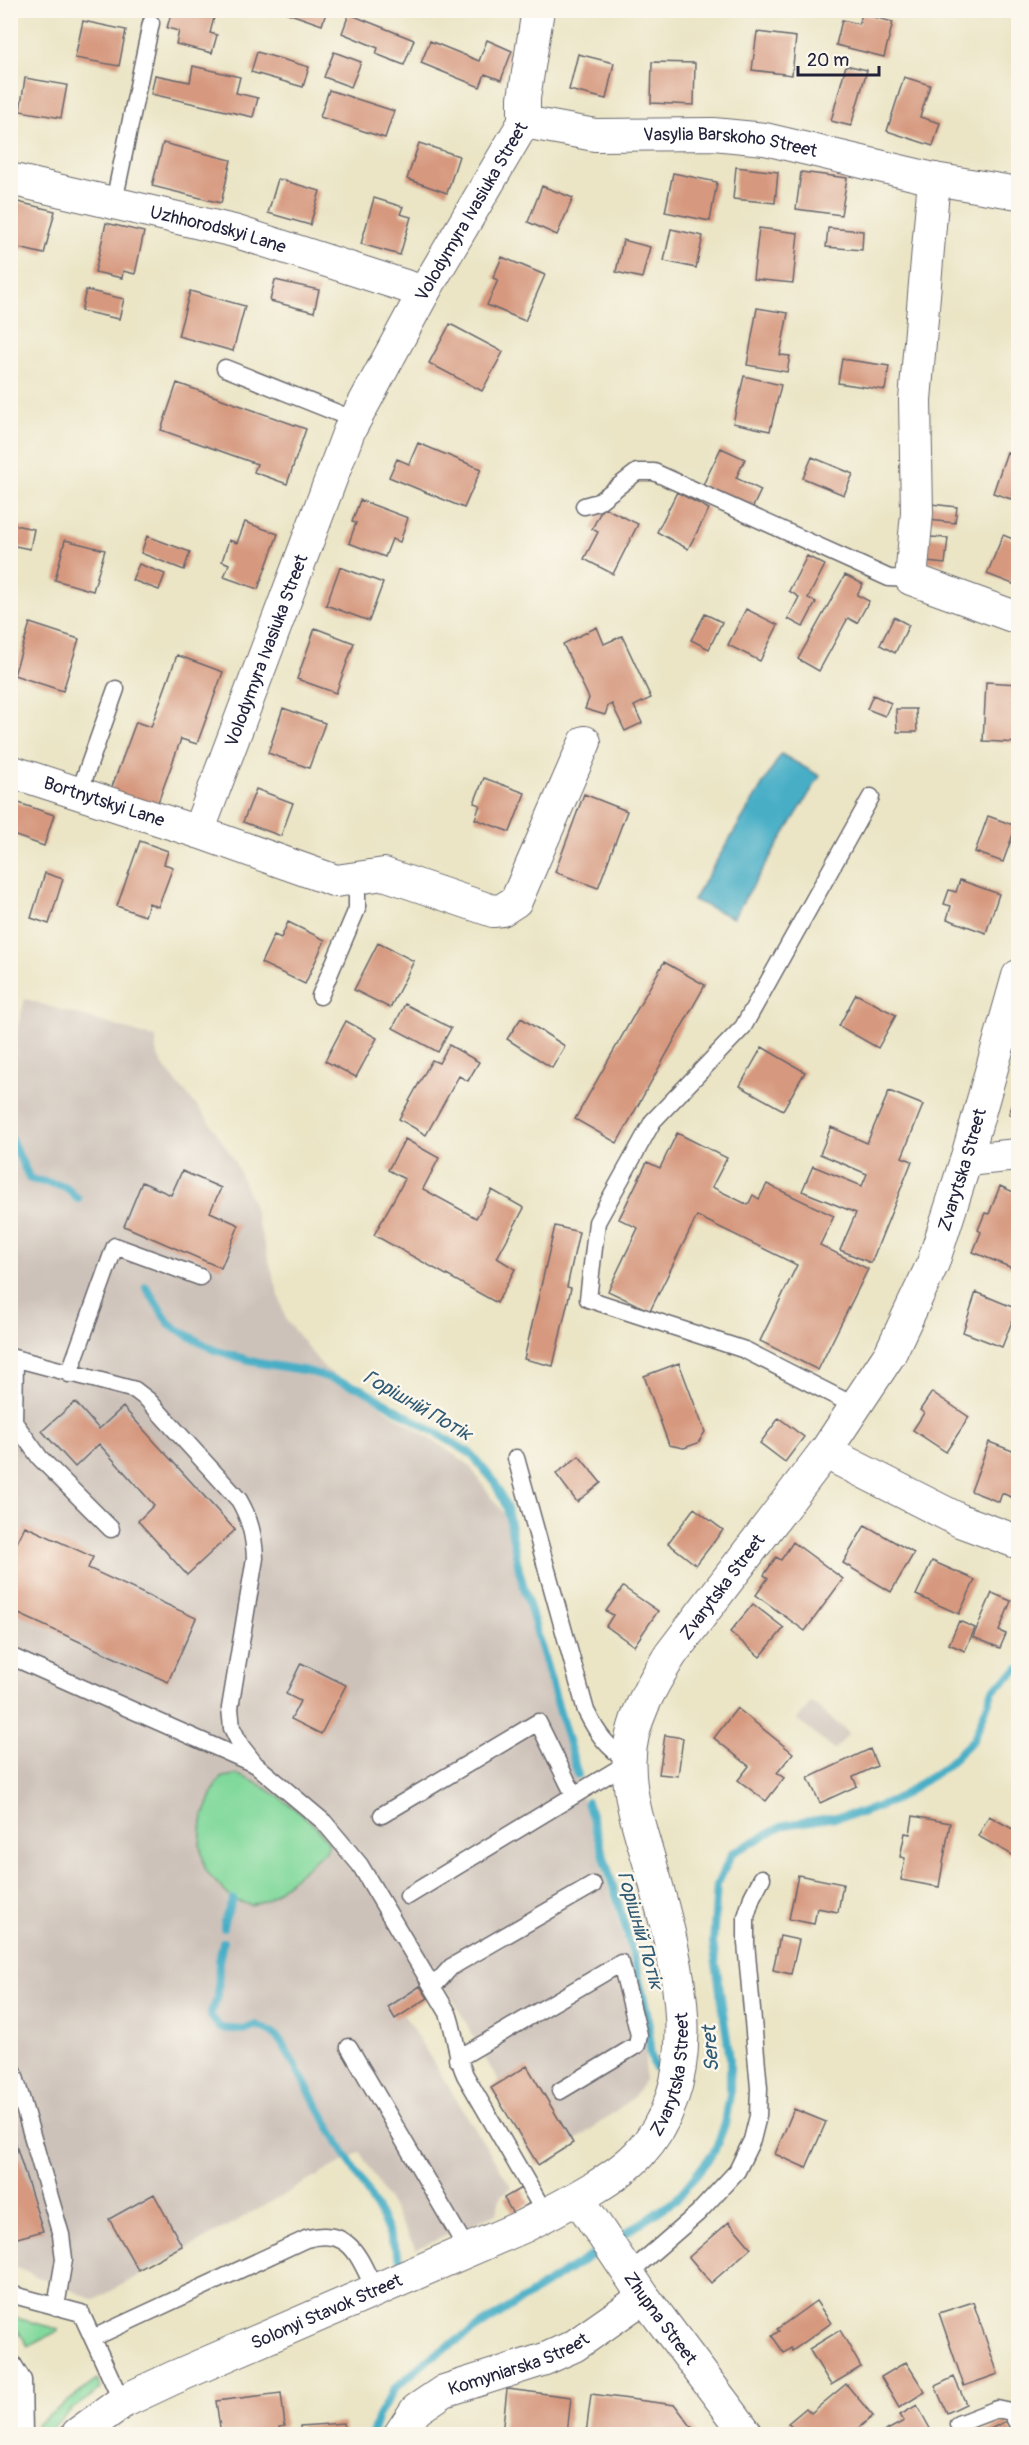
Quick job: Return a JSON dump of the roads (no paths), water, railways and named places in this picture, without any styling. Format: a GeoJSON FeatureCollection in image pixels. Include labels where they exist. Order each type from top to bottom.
{"type":"FeatureCollection","features":[{"type":"Feature","properties":{"kind":"street","name":"Volodymyra Ivasiuka Street"},"geometry":{"type":"LineString","coordinates":[[198,832],[355,420],[424,291],[524,122],[524,98],[538,10]]}},
{"type":"Feature","properties":{"kind":"street","name":"Vasylia Barskoho Street"},"geometry":{"type":"LineString","coordinates":[[524,122],[595,135],[713,134],[765,139],[934,179],[1018,193]]}},
{"type":"Feature","properties":{"kind":"street","name":"Uzhhorodskyi Lane"},"geometry":{"type":"LineString","coordinates":[[10,179],[234,231],[424,291]]}},
{"type":"Feature","properties":{"kind":"street"},"geometry":{"type":"LineString","coordinates":[[934,179],[915,400],[917,513],[911,579],[1018,618]]}},
{"type":"Feature","properties":{"kind":"street"},"geometry":{"type":"LineString","coordinates":[[198,832],[336,881],[384,874],[493,911],[510,906],[516,901],[585,742]]}},
{"type":"Feature","properties":{"kind":"street","name":"Bortnytskyi Lane"},"geometry":{"type":"LineString","coordinates":[[10,771],[198,832]]}},
{"type":"Feature","properties":{"kind":"street","name":"Zvarytska Street"},"geometry":{"type":"LineString","coordinates":[[578,2198],[639,2154],[658,2127],[669,2104],[680,2065],[683,2028],[681,1993],[653,1875],[638,1829],[629,1761],[640,1710],[671,1654],[825,1452],[890,1354],[933,1263],[966,1161],[1018,976]]}},
{"type":"Feature","properties":{"kind":"street"},"geometry":{"type":"LineString","coordinates":[[966,1161],[1018,1155]]}},
{"type":"Feature","properties":{"kind":"street"},"geometry":{"type":"LineString","coordinates":[[825,1452],[961,1521],[1018,1542]]}},
{"type":"Feature","properties":{"kind":"street","name":"Solonyi Stavok Street"},"geometry":{"type":"LineString","coordinates":[[78,2434],[122,2402],[468,2251],[578,2198]]}},
{"type":"Feature","properties":{"kind":"street","name":"Zhupna Street"},"geometry":{"type":"LineString","coordinates":[[578,2198],[597,2230],[747,2434]]}},
{"type":"Feature","properties":{"kind":"street","name":"Komyniarska Street"},"geometry":{"type":"LineString","coordinates":[[400,2434],[416,2410],[444,2391],[545,2359],[574,2346],[631,2277]]}},
{"type":"Feature","properties":{"kind":"lane"},"geometry":{"type":"LineString","coordinates":[[114,202],[151,23]]}},
{"type":"Feature","properties":{"kind":"lane"},"geometry":{"type":"LineString","coordinates":[[225,368],[355,420]]}},
{"type":"Feature","properties":{"kind":"lane"},"geometry":{"type":"LineString","coordinates":[[584,506],[598,502],[637,472],[654,472],[889,578],[911,579]]}},
{"type":"Feature","properties":{"kind":"lane"},"geometry":{"type":"LineString","coordinates":[[78,793],[116,688]]}},
{"type":"Feature","properties":{"kind":"lane"},"geometry":{"type":"LineString","coordinates":[[855,1406],[745,1350],[588,1299],[597,1222],[653,1121],[743,1027],[871,797]]}},
{"type":"Feature","properties":{"kind":"lane"},"geometry":{"type":"LineString","coordinates":[[320,996],[357,909],[357,877]]}},
{"type":"Feature","properties":{"kind":"lane"},"geometry":{"type":"LineString","coordinates":[[69,1374],[115,1246],[200,1277]]}},
{"type":"Feature","properties":{"kind":"lane"},"geometry":{"type":"LineString","coordinates":[[111,1529],[40,1458],[14,1422],[13,1358],[135,1390],[148,1400],[239,1500],[248,1515],[254,1537],[255,1558],[230,1708],[232,1728],[241,1746],[255,1764],[324,1822],[360,1865],[448,2013],[454,2027],[457,2059],[546,2215]]}},
{"type":"Feature","properties":{"kind":"lane"},"geometry":{"type":"LineString","coordinates":[[408,1896],[629,1761],[610,1749],[594,1728],[586,1711],[516,1458]]}},
{"type":"Feature","properties":{"kind":"lane"},"geometry":{"type":"LineString","coordinates":[[10,1656],[255,1764]]}},
{"type":"Feature","properties":{"kind":"lane"},"geometry":{"type":"LineString","coordinates":[[382,1815],[538,1722],[574,1794]]}},
{"type":"Feature","properties":{"kind":"lane"},"geometry":{"type":"LineString","coordinates":[[631,2277],[737,2171],[752,2140],[758,2116],[759,2088],[746,1943],[746,1917],[752,1897],[762,1878]]}},
{"type":"Feature","properties":{"kind":"lane"},"geometry":{"type":"LineString","coordinates":[[433,1987],[451,1967],[593,1886]]}},
{"type":"Feature","properties":{"kind":"lane"},"geometry":{"type":"LineString","coordinates":[[457,2059],[621,1963],[639,2035],[637,2045],[560,2091]]}},
{"type":"Feature","properties":{"kind":"lane"},"geometry":{"type":"LineString","coordinates":[[349,2047],[468,2251]]}},
{"type":"Feature","properties":{"kind":"lane"},"geometry":{"type":"LineString","coordinates":[[11,2062],[61,2235],[64,2259],[56,2307]]}},
{"type":"Feature","properties":{"kind":"lane"},"geometry":{"type":"LineString","coordinates":[[93,2338],[319,2235],[339,2237],[349,2244],[358,2256],[376,2292]]}},
{"type":"Feature","properties":{"kind":"lane"},"geometry":{"type":"LineString","coordinates":[[10,2294],[81,2313],[122,2402]]}},
{"type":"Feature","properties":{"kind":"lane"},"geometry":{"type":"LineString","coordinates":[[10,2359],[23,2380],[24,2434]]}},
{"type":"Feature","properties":{"kind":"lane"},"geometry":{"type":"LineString","coordinates":[[958,2424],[997,2409],[1011,2412],[1018,2425]]}},
{"type":"Feature","properties":{"kind":"water"},"geometry":{"type":"Polygon","coordinates":[[[781,754],[820,776],[733,918],[693,900],[781,754]]]}},
{"type":"Feature","properties":{"kind":"waterway","name":"Горішній Потік"},"geometry":{"type":"LineString","coordinates":[[10,1137],[30,1179],[64,1186],[78,1199]]}},
{"type":"Feature","properties":{"kind":"waterway","name":"Горішній Потік"},"geometry":{"type":"LineString","coordinates":[[146,1287],[170,1325],[214,1350],[259,1363],[308,1371],[362,1389],[470,1453],[494,1481],[507,1508],[519,1570],[578,1775]]}},
{"type":"Feature","properties":{"kind":"waterway","name":"Seret"},"geometry":{"type":"LineString","coordinates":[[614,2241],[676,2200],[714,2152],[725,2124],[730,2094],[730,2059],[713,1943],[717,1885],[732,1853],[785,1825],[861,1813],[895,1800],[945,1767],[974,1739],[993,1690],[1018,1669]]}},
{"type":"Feature","properties":{"kind":"waterway","name":"Горішній Потік"},"geometry":{"type":"LineString","coordinates":[[587,1802],[635,1964],[648,2019],[651,2057],[656,2068]]}},
{"type":"Feature","properties":{"kind":"waterway"},"geometry":{"type":"LineString","coordinates":[[224,1928],[224,1921],[233,1900]]}},
{"type":"Feature","properties":{"kind":"waterway"},"geometry":{"type":"LineString","coordinates":[[223,1942],[219,1961],[218,1997],[210,2015],[220,2028],[244,2030],[256,2025],[273,2033],[281,2042],[382,2218],[401,2261]]}},
{"type":"Feature","properties":{"kind":"waterway","name":"Seret"},"geometry":{"type":"LineString","coordinates":[[372,2434],[378,2416],[395,2388],[430,2358],[603,2248]]}}]}
